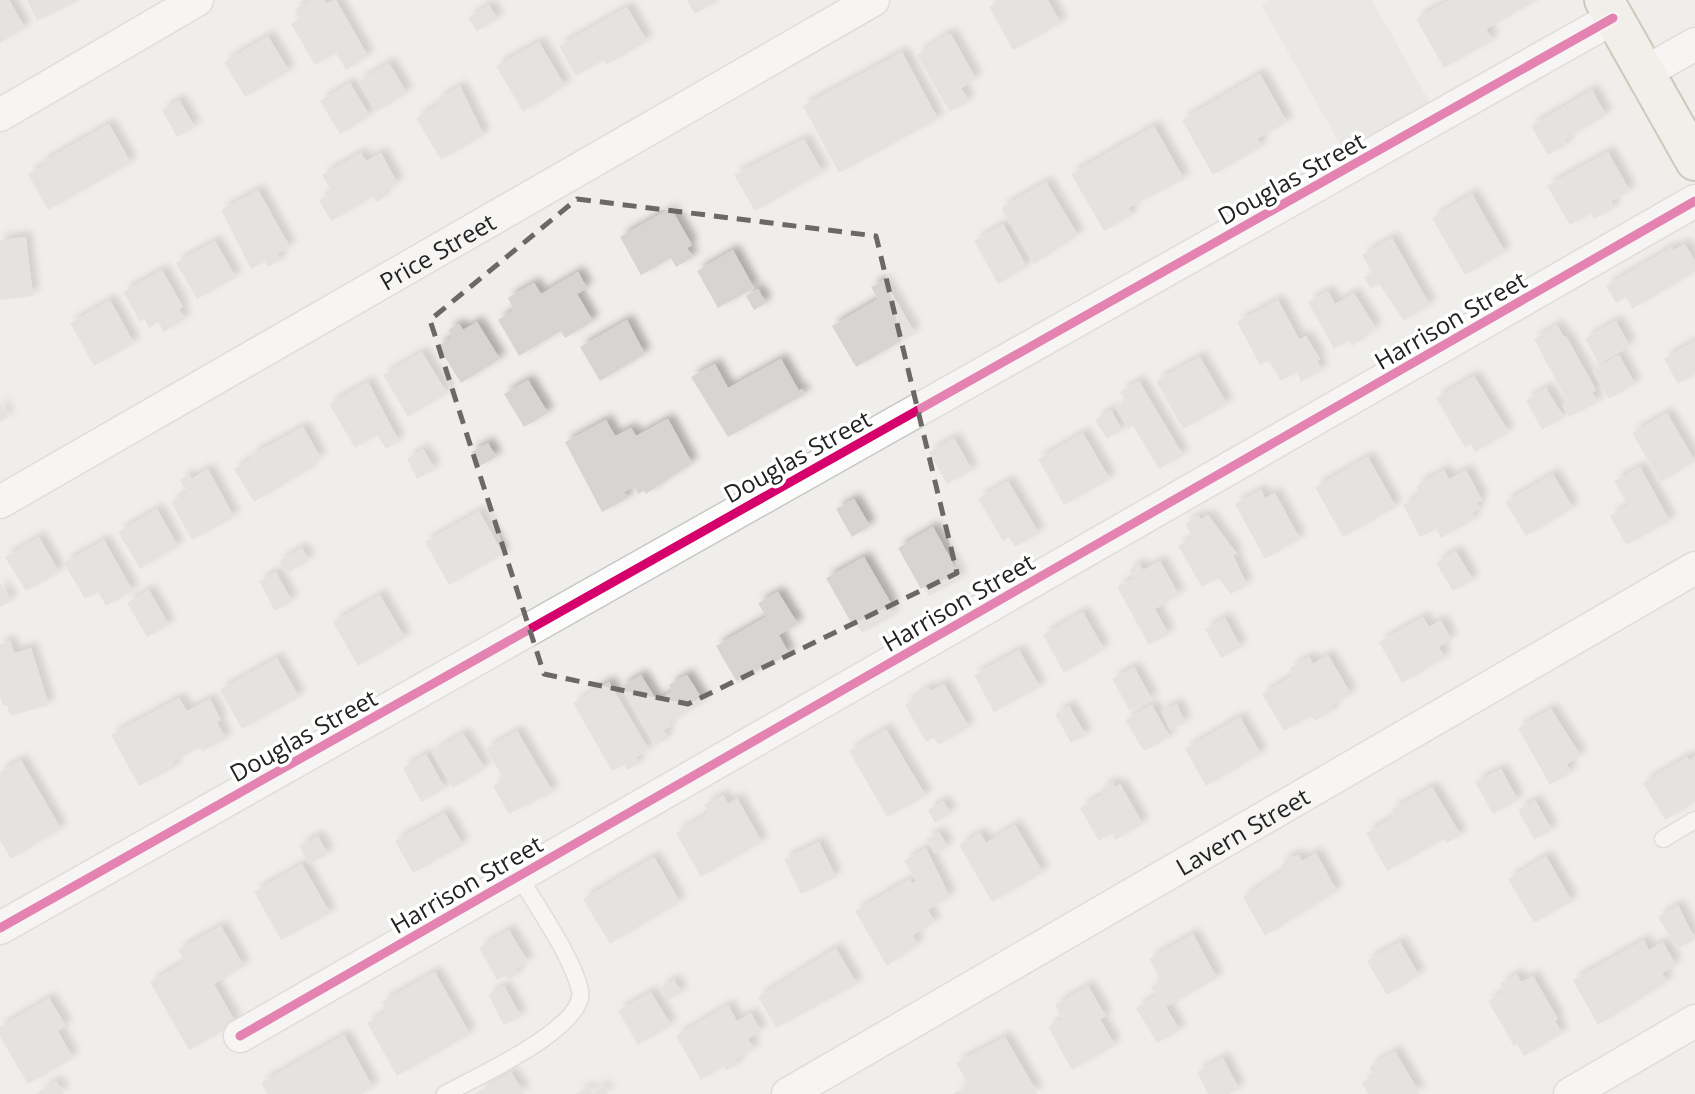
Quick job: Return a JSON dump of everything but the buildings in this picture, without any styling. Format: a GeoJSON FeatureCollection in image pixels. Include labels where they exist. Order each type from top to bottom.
{"type":"FeatureCollection","features":[{"type":"Feature","properties":{"kind":"main road"},"geometry":{"type":"LineString","coordinates":[[1609,9],[1695,161]]}},
{"type":"Feature","properties":{"kind":"street"},"geometry":{"type":"LineString","coordinates":[[0,115],[197,0]]}},
{"type":"Feature","properties":{"kind":"street","name":"Price Street"},"geometry":{"type":"LineString","coordinates":[[0,502],[873,0]]}},
{"type":"Feature","properties":{"kind":"street","name":"Douglas Street"},"geometry":{"type":"LineString","coordinates":[[0,928],[1609,9]]}},
{"type":"Feature","properties":{"kind":"street"},"geometry":{"type":"LineString","coordinates":[[1644,73],[1695,44]]}},
{"type":"Feature","properties":{"kind":"street","name":"Harrison Street"},"geometry":{"type":"LineString","coordinates":[[240,1035],[1695,201]]}},
{"type":"Feature","properties":{"kind":"street","name":"Lavern Street"},"geometry":{"type":"LineString","coordinates":[[788,1094],[1695,568]]}},
{"type":"Feature","properties":{"kind":"street"},"geometry":{"type":"LineString","coordinates":[[1570,1094],[1695,1021]]}},
{"type":"Feature","properties":{"kind":"lane"},"geometry":{"type":"LineString","coordinates":[[1664,839],[1695,820]]}},
{"type":"Feature","properties":{"kind":"lane","name":"Harrison Street"},"geometry":{"type":"LineString","coordinates":[[445,1094],[559,1029],[578,1009],[580,991],[562,950],[519,876]]}},
{"type":"Feature","properties":{"kind":"highlighted area"},"geometry":{"type":"Polygon","coordinates":[[[577,199],[876,236],[957,573],[688,704],[544,674],[430,320],[577,199]]]}},
{"type":"Feature","properties":{"kind":"shaded area"},"geometry":{"type":"Polygon","coordinates":[[[1269,0],[1372,0],[1438,117],[1352,166],[1261,4],[1269,0]]]}},
{"type":"Feature","properties":{"kind":"cycle path"},"geometry":{"type":"LineString","coordinates":[[0,928],[1613,18]]}},
{"type":"Feature","properties":{"kind":"cycle path"},"geometry":{"type":"LineString","coordinates":[[240,1036],[1695,201]]}}]}
